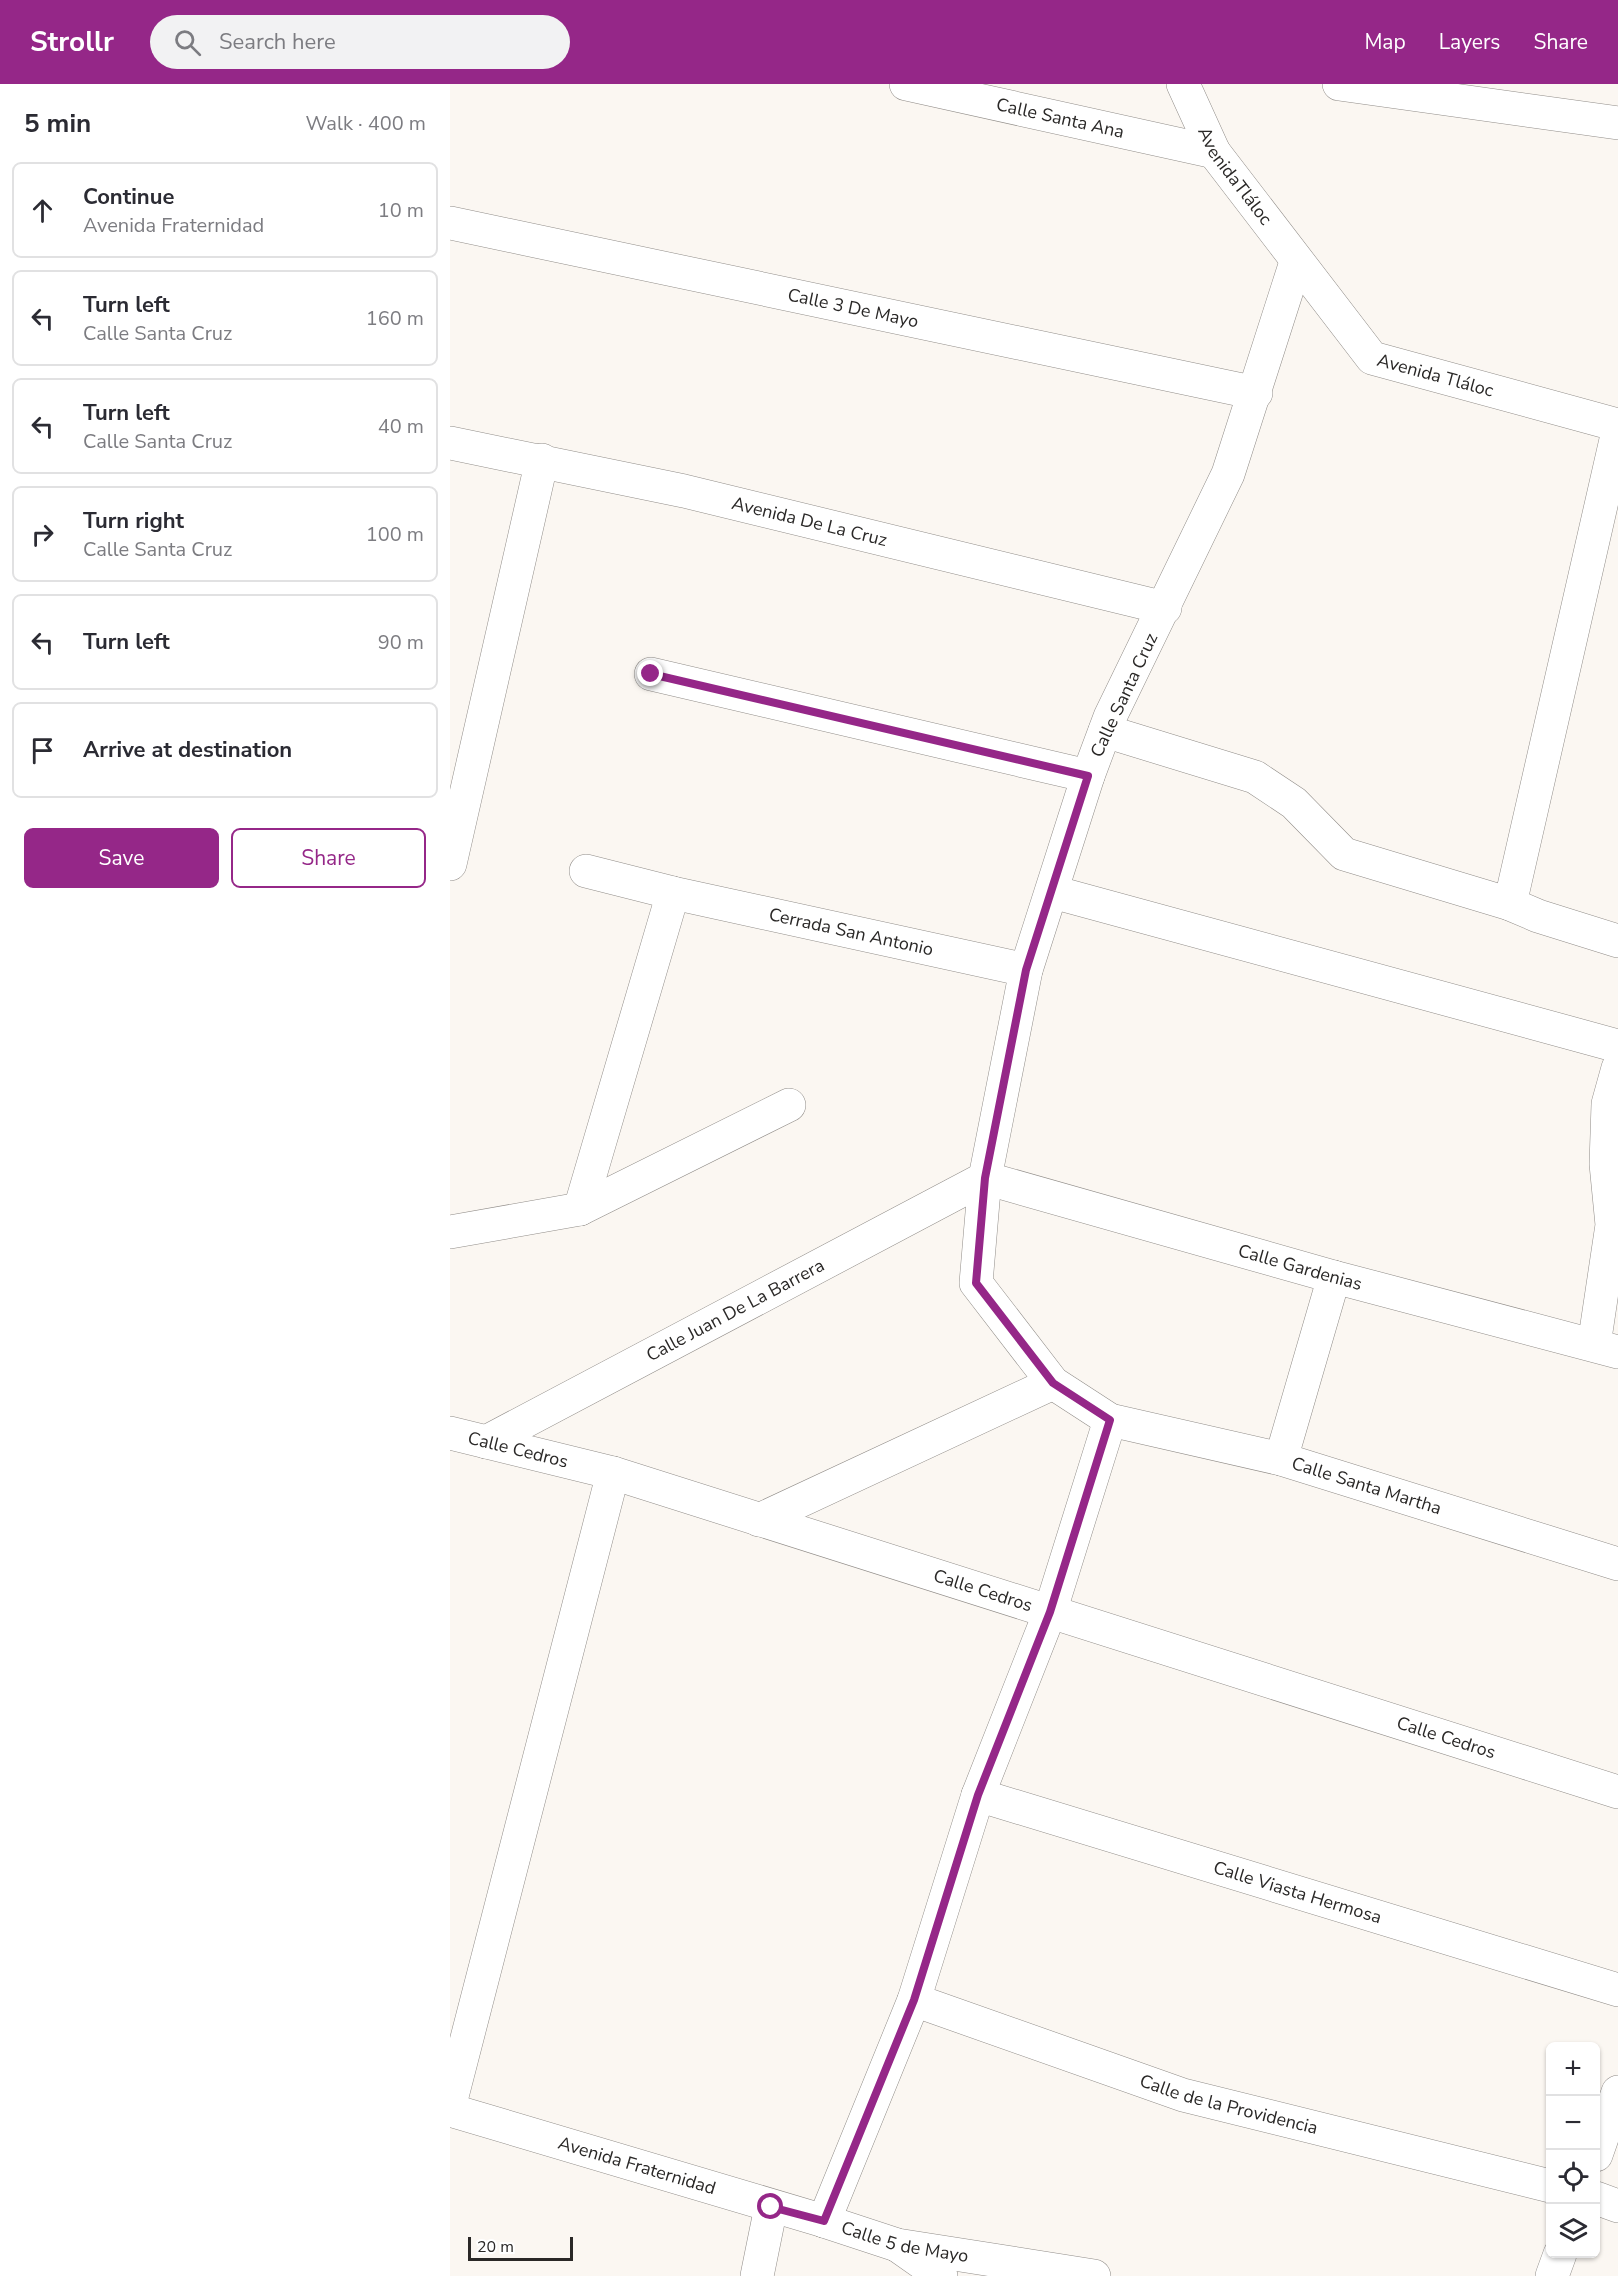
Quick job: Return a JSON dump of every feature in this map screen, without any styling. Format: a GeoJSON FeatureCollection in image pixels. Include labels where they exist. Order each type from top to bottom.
{"type":"FeatureCollection","features":[{"type":"Feature","properties":{"kind":"street","name":"Calle Santa Ana"},"geometry":{"type":"LineString","coordinates":[[906,84],[1215,152]]}},
{"type":"Feature","properties":{"kind":"street","name":"AvenidaTláloc"},"geometry":{"type":"LineString","coordinates":[[1183,84],[1215,152],[1296,262]]}},
{"type":"Feature","properties":{"kind":"street"},"geometry":{"type":"LineString","coordinates":[[1339,84],[1618,123]]}},
{"type":"Feature","properties":{"kind":"street","name":"Calle 3 De Mayo"},"geometry":{"type":"LineString","coordinates":[[450,223],[1256,393]]}},
{"type":"Feature","properties":{"kind":"street","name":"Calle Santa Cruz"},"geometry":{"type":"LineString","coordinates":[[1110,1420],[1053,1383],[976,1283],[985,1178],[1026,970],[1053,892],[1088,776],[1105,731],[1228,474],[1256,393],[1296,262]]}},
{"type":"Feature","properties":{"kind":"street","name":"Avenida Tláloc"},"geometry":{"type":"LineString","coordinates":[[1296,262],[1372,358],[1618,425]]}},
{"type":"Feature","properties":{"kind":"street"},"geometry":{"type":"LineString","coordinates":[[1510,904],[1618,430]]}},
{"type":"Feature","properties":{"kind":"street","name":"Avenida De La Cruz"},"geometry":{"type":"LineString","coordinates":[[450,442],[695,494],[1165,608]]}},
{"type":"Feature","properties":{"kind":"street"},"geometry":{"type":"LineString","coordinates":[[452,847],[542,460]]}},
{"type":"Feature","properties":{"kind":"street"},"geometry":{"type":"LineString","coordinates":[[651,674],[1088,776]]}},
{"type":"Feature","properties":{"kind":"street"},"geometry":{"type":"LineString","coordinates":[[1105,731],[1255,777],[1294,803],[1344,854],[1510,904],[1538,916],[1618,941]]}},
{"type":"Feature","properties":{"kind":"street","name":"Cerrada San Antonio"},"geometry":{"type":"LineString","coordinates":[[586,871],[674,893],[1026,970]]}},
{"type":"Feature","properties":{"kind":"street"},"geometry":{"type":"LineString","coordinates":[[1053,892],[1618,1046]]}},
{"type":"Feature","properties":{"kind":"street"},"geometry":{"type":"LineString","coordinates":[[580,1209],[674,893]]}},
{"type":"Feature","properties":{"kind":"street"},"geometry":{"type":"LineString","coordinates":[[1606,1349],[1615,1226],[1606,1164],[1608,1104],[1618,1068]]}},
{"type":"Feature","properties":{"kind":"street"},"geometry":{"type":"LineString","coordinates":[[450,1232],[580,1209],[789,1106]]}},
{"type":"Feature","properties":{"kind":"street","name":"Calle Gardenias"},"geometry":{"type":"LineString","coordinates":[[985,1178],[1334,1277],[1606,1349]]}},
{"type":"Feature","properties":{"kind":"street","name":"Calle Juan De La Barrera"},"geometry":{"type":"LineString","coordinates":[[486,1442],[985,1178]]}},
{"type":"Feature","properties":{"kind":"street"},"geometry":{"type":"LineString","coordinates":[[1281,1459],[1334,1277]]}},
{"type":"Feature","properties":{"kind":"street"},"geometry":{"type":"LineString","coordinates":[[759,1520],[1053,1383]]}},
{"type":"Feature","properties":{"kind":"street"},"geometry":{"type":"LineString","coordinates":[[824,2221],[914,2000],[978,1795],[1050,1612],[1110,1420]]}},
{"type":"Feature","properties":{"kind":"street","name":"Calle Santa Martha"},"geometry":{"type":"LineString","coordinates":[[1110,1420],[1281,1459],[1618,1564]]}},
{"type":"Feature","properties":{"kind":"street","name":"Calle Cedros"},"geometry":{"type":"LineString","coordinates":[[450,1433],[613,1473],[1618,1792]]}},
{"type":"Feature","properties":{"kind":"street"},"geometry":{"type":"LineString","coordinates":[[450,2104],[613,1473]]}},
{"type":"Feature","properties":{"kind":"street","name":"Calle Viasta Hermosa"},"geometry":{"type":"LineString","coordinates":[[978,1795],[1618,1990]]}},
{"type":"Feature","properties":{"kind":"street","name":"Calle de la Providencia"},"geometry":{"type":"LineString","coordinates":[[914,2000],[1183,2095],[1546,2185]]}},
{"type":"Feature","properties":{"kind":"street"},"geometry":{"type":"LineString","coordinates":[[1598,2150],[1618,2092]]}},
{"type":"Feature","properties":{"kind":"street","name":"Avenida Fraternidad"},"geometry":{"type":"LineString","coordinates":[[450,2110],[824,2221]]}},
{"type":"Feature","properties":{"kind":"street"},"geometry":{"type":"LineString","coordinates":[[1600,2199],[1618,2206]]}},
{"type":"Feature","properties":{"kind":"street"},"geometry":{"type":"LineString","coordinates":[[757,2276],[771,2207]]}},
{"type":"Feature","properties":{"kind":"street","name":"Calle 5 de Mayo"},"geometry":{"type":"LineString","coordinates":[[824,2221],[897,2245],[1094,2276]]}},
{"type":"Feature","properties":{"kind":"street"},"geometry":{"type":"LineString","coordinates":[[897,2245],[941,2276]]}},
{"type":"Feature","properties":{"kind":"street"},"geometry":{"type":"LineString","coordinates":[[1552,2276],[1558,2258]]}},
{"type":"Feature","properties":{"kind":"route"},"geometry":{"type":"LineString","coordinates":[[651,674],[1088,776],[1053,892],[1026,970],[985,1178],[976,1283],[1053,1383],[1110,1420],[1050,1612],[978,1795],[914,2000],[824,2221],[771,2207]]}}]}
